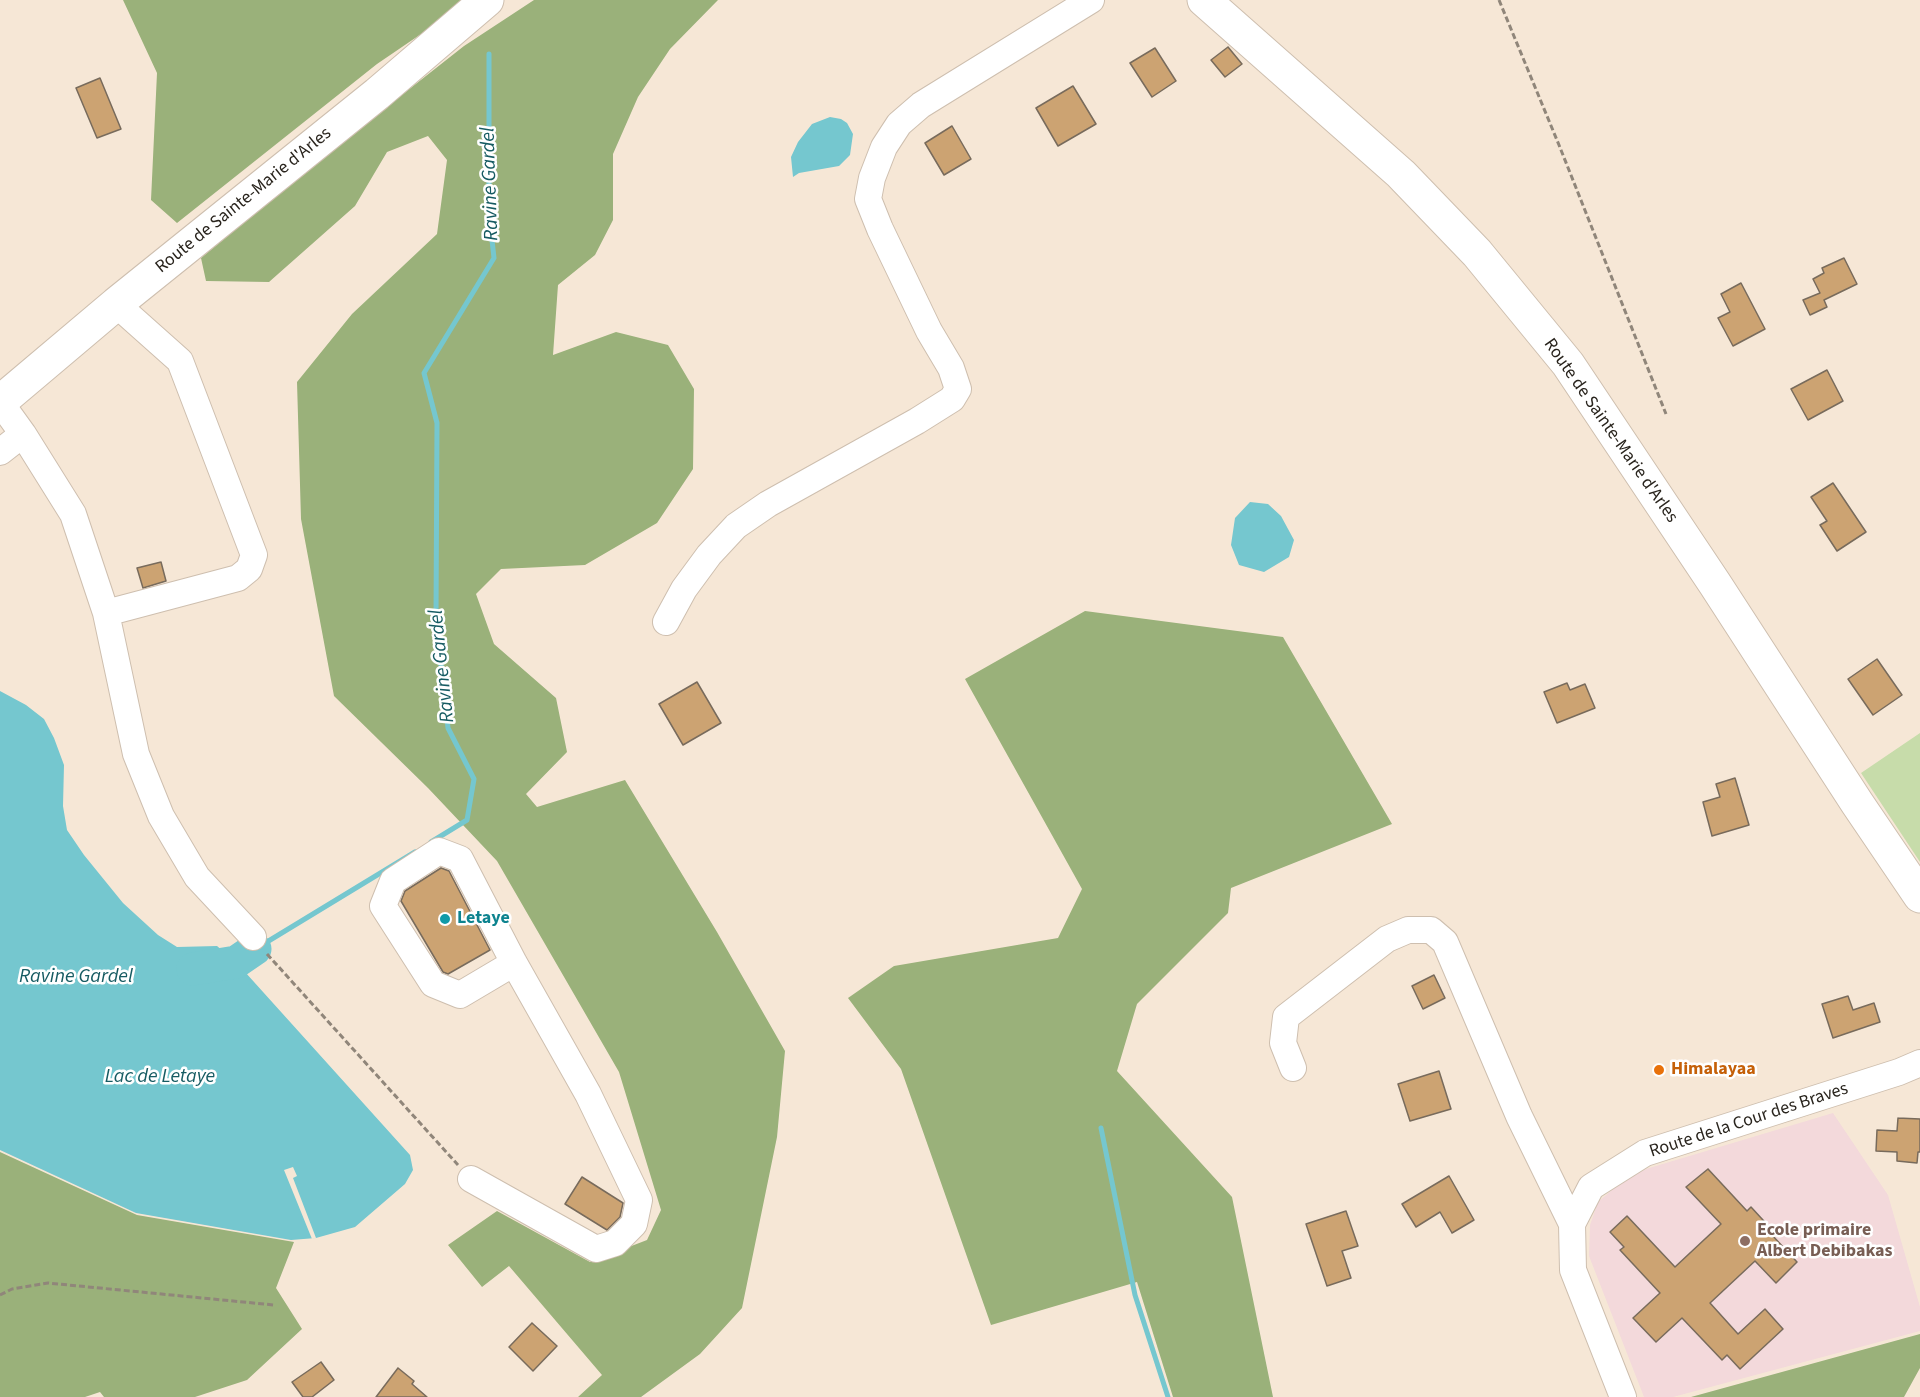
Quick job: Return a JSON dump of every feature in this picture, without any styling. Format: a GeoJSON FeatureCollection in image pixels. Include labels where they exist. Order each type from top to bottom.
{"type":"FeatureCollection","features":[{"type":"Feature","properties":{"kind":"main road","name":"Route de Sainte-Marie d'Arles"},"geometry":{"type":"LineString","coordinates":[[0,402],[116,304],[377,94],[487,0]]}},
{"type":"Feature","properties":{"kind":"main road","name":"Route de Sainte-Marie d'Arles"},"geometry":{"type":"LineString","coordinates":[[1204,0],[1401,174],[1477,253],[1568,364],[1920,896]]}},
{"type":"Feature","properties":{"kind":"street"},"geometry":{"type":"LineString","coordinates":[[666,622],[684,589],[736,526],[768,504],[952,399],[958,389],[951,368],[928,331],[868,199],[872,178],[884,147],[899,124],[921,105],[1091,0]]}},
{"type":"Feature","properties":{"kind":"street"},"geometry":{"type":"LineString","coordinates":[[106,613],[238,578],[249,569],[254,555],[180,361],[116,304]]}},
{"type":"Feature","properties":{"kind":"street"},"geometry":{"type":"LineString","coordinates":[[0,402],[73,514],[106,613],[136,754],[161,816],[197,877],[259,944]]}},
{"type":"Feature","properties":{"kind":"street"},"geometry":{"type":"LineString","coordinates":[[0,452],[23,434]]}},
{"type":"Feature","properties":{"kind":"street"},"geometry":{"type":"LineString","coordinates":[[471,1179],[596,1249],[615,1243],[634,1224],[639,1200],[588,1094],[514,963],[460,859],[439,851],[393,881],[383,906],[433,984],[460,995],[514,963]]}},
{"type":"Feature","properties":{"kind":"street"},"geometry":{"type":"LineString","coordinates":[[1293,1068],[1283,1042],[1286,1017],[1387,939],[1408,930],[1431,930],[1445,942],[1519,1116],[1572,1224]]}},
{"type":"Feature","properties":{"kind":"street","name":"Route de la Cour des Braves"},"geometry":{"type":"LineString","coordinates":[[1623,1397],[1573,1270],[1572,1224],[1591,1187],[1645,1153],[1899,1072],[1920,1063]]}},
{"type":"Feature","properties":{"kind":"path"},"geometry":{"type":"LineString","coordinates":[[1499,0],[1666,414]]}},
{"type":"Feature","properties":{"kind":"path"},"geometry":{"type":"LineString","coordinates":[[259,944],[471,1179]]}},
{"type":"Feature","properties":{"kind":"path"},"geometry":{"type":"LineString","coordinates":[[0,1295],[12,1289],[48,1283],[274,1305]]}},
{"type":"Feature","properties":{"kind":"shaded area","name":"Ecole primaire Albert Debibakas"},"geometry":{"type":"Polygon","coordinates":[[[1833,1113],[1888,1195],[1920,1307],[1920,1331],[1673,1397],[1644,1397],[1589,1256],[1590,1225],[1598,1202],[1619,1184],[1646,1169],[1833,1113]]]}},
{"type":"Feature","properties":{"kind":"green space"},"geometry":{"type":"Polygon","coordinates":[[[123,0],[471,0],[377,64],[177,223],[151,200],[157,73],[123,0]]]}},
{"type":"Feature","properties":{"kind":"green space"},"geometry":{"type":"Polygon","coordinates":[[[534,0],[718,0],[670,49],[638,97],[613,154],[613,220],[595,255],[558,285],[553,355],[616,332],[668,345],[694,389],[693,469],[657,523],[585,565],[501,569],[476,594],[494,644],[556,698],[567,752],[526,794],[537,807],[625,780],[717,932],[785,1051],[777,1137],[742,1308],[700,1354],[641,1397],[578,1397],[602,1375],[509,1266],[482,1287],[448,1245],[497,1211],[590,1262],[647,1240],[661,1210],[619,1072],[497,861],[428,788],[334,696],[301,519],[297,382],[352,314],[437,234],[447,160],[428,136],[387,152],[355,206],[269,282],[206,281],[201,258],[313,165],[464,46],[534,0]]]}},
{"type":"Feature","properties":{"kind":"green space"},"geometry":{"type":"Polygon","coordinates":[[[1085,611],[1283,637],[1392,824],[1231,888],[1228,913],[1137,1004],[1117,1071],[1232,1197],[1273,1397],[1173,1397],[1137,1282],[991,1325],[901,1069],[848,998],[894,966],[1058,938],[1082,889],[965,679],[1085,611]]]}},
{"type":"Feature","properties":{"kind":"green space"},"geometry":{"type":"Polygon","coordinates":[[[1920,733],[1920,862],[1861,773],[1920,733]]]}},
{"type":"Feature","properties":{"kind":"green space"},"geometry":{"type":"Polygon","coordinates":[[[0,1152],[137,1215],[294,1242],[276,1288],[302,1329],[247,1380],[195,1397],[104,1397],[100,1392],[85,1397],[0,1397],[0,1152]]]}},
{"type":"Feature","properties":{"kind":"green space"},"geometry":{"type":"Polygon","coordinates":[[[1920,1334],[1920,1368],[1904,1397],[1691,1397],[1920,1334]]]}},
{"type":"Feature","properties":{"kind":"water"},"geometry":{"type":"Polygon","coordinates":[[[830,117],[847,123],[853,134],[850,155],[839,166],[799,173],[793,177],[791,157],[798,142],[812,124],[830,117]]]}},
{"type":"Feature","properties":{"kind":"water"},"geometry":{"type":"Polygon","coordinates":[[[1250,502],[1268,504],[1281,516],[1294,540],[1289,557],[1264,572],[1239,565],[1231,545],[1235,518],[1250,502]]]}},
{"type":"Feature","properties":{"kind":"water","name":"Lac de Letaye"},"geometry":{"type":"Polygon","coordinates":[[[0,691],[26,705],[44,719],[64,765],[63,806],[67,830],[123,903],[158,935],[177,947],[217,946],[236,962],[410,1155],[413,1170],[405,1184],[355,1227],[316,1238],[291,1240],[136,1213],[0,1150],[0,691]]]}},
{"type":"Feature","properties":{"kind":"pier"},"geometry":{"type":"Polygon","coordinates":[[[293,1167],[297,1176],[293,1178],[316,1238],[312,1239],[284,1170],[293,1167]]]}},
{"type":"Feature","properties":{"kind":"building"},"geometry":{"type":"Polygon","coordinates":[[[1228,47],[1242,64],[1225,77],[1211,60],[1228,47]]]}},
{"type":"Feature","properties":{"kind":"building"},"geometry":{"type":"Polygon","coordinates":[[[1155,48],[1176,81],[1152,97],[1130,63],[1155,48]]]}},
{"type":"Feature","properties":{"kind":"building"},"geometry":{"type":"Polygon","coordinates":[[[100,78],[121,129],[97,138],[76,88],[100,78]]]}},
{"type":"Feature","properties":{"kind":"building"},"geometry":{"type":"Polygon","coordinates":[[[1073,86],[1096,124],[1058,146],[1036,108],[1073,86]]]}},
{"type":"Feature","properties":{"kind":"building"},"geometry":{"type":"Polygon","coordinates":[[[952,126],[971,159],[944,175],[925,143],[952,126]]]}},
{"type":"Feature","properties":{"kind":"building"},"geometry":{"type":"Polygon","coordinates":[[[1844,258],[1857,284],[1824,300],[1827,307],[1810,315],[1803,300],[1820,293],[1813,279],[1824,273],[1822,268],[1844,258]]]}},
{"type":"Feature","properties":{"kind":"building"},"geometry":{"type":"Polygon","coordinates":[[[1741,283],[1765,329],[1733,346],[1718,318],[1730,312],[1721,294],[1741,283]]]}},
{"type":"Feature","properties":{"kind":"building"},"geometry":{"type":"Polygon","coordinates":[[[1827,370],[1843,401],[1808,420],[1791,389],[1827,370]]]}},
{"type":"Feature","properties":{"kind":"building"},"geometry":{"type":"Polygon","coordinates":[[[1833,483],[1866,532],[1837,551],[1820,525],[1827,521],[1811,497],[1833,483]]]}},
{"type":"Feature","properties":{"kind":"building"},"geometry":{"type":"Polygon","coordinates":[[[161,562],[166,581],[143,588],[137,568],[161,562]]]}},
{"type":"Feature","properties":{"kind":"building"},"geometry":{"type":"Polygon","coordinates":[[[1877,659],[1902,695],[1873,715],[1848,679],[1877,659]]]}},
{"type":"Feature","properties":{"kind":"building"},"geometry":{"type":"Polygon","coordinates":[[[697,682],[721,723],[683,745],[659,704],[697,682]]]}},
{"type":"Feature","properties":{"kind":"building"},"geometry":{"type":"Polygon","coordinates":[[[1567,683],[1570,690],[1585,684],[1595,708],[1557,723],[1544,692],[1567,683]]]}},
{"type":"Feature","properties":{"kind":"building"},"geometry":{"type":"Polygon","coordinates":[[[1735,778],[1749,825],[1712,836],[1703,802],[1720,797],[1716,784],[1735,778]]]}},
{"type":"Feature","properties":{"kind":"building","name":"Letaye"},"geometry":{"type":"Polygon","coordinates":[[[441,868],[449,871],[490,950],[448,974],[443,972],[401,901],[405,891],[441,868]]]}},
{"type":"Feature","properties":{"kind":"building"},"geometry":{"type":"Polygon","coordinates":[[[1434,975],[1445,998],[1423,1009],[1412,986],[1434,975]]]}},
{"type":"Feature","properties":{"kind":"building"},"geometry":{"type":"Polygon","coordinates":[[[1848,996],[1853,1010],[1874,1003],[1880,1022],[1833,1038],[1822,1004],[1848,996]]]}},
{"type":"Feature","properties":{"kind":"building"},"geometry":{"type":"Polygon","coordinates":[[[1439,1071],[1451,1109],[1410,1121],[1398,1084],[1439,1071]]]}},
{"type":"Feature","properties":{"kind":"building"},"geometry":{"type":"Polygon","coordinates":[[[1898,1118],[1920,1119],[1920,1152],[1918,1152],[1917,1163],[1897,1161],[1897,1152],[1876,1151],[1877,1130],[1897,1131],[1898,1118]]]}},
{"type":"Feature","properties":{"kind":"building"},"geometry":{"type":"Polygon","coordinates":[[[1708,1169],[1747,1211],[1751,1207],[1774,1232],[1772,1235],[1797,1262],[1776,1283],[1755,1261],[1710,1303],[1738,1334],[1765,1309],[1783,1329],[1740,1369],[1727,1355],[1722,1360],[1682,1318],[1656,1342],[1633,1318],[1660,1293],[1620,1250],[1624,1247],[1610,1232],[1627,1216],[1675,1267],[1721,1224],[1686,1187],[1708,1169]]]}},
{"type":"Feature","properties":{"kind":"building"},"geometry":{"type":"Polygon","coordinates":[[[1449,1176],[1474,1220],[1452,1233],[1440,1212],[1416,1227],[1402,1204],[1449,1176]]]}},
{"type":"Feature","properties":{"kind":"building"},"geometry":{"type":"Polygon","coordinates":[[[582,1177],[623,1203],[620,1217],[607,1230],[565,1204],[582,1177]]]}},
{"type":"Feature","properties":{"kind":"building"},"geometry":{"type":"Polygon","coordinates":[[[1346,1211],[1358,1246],[1342,1251],[1351,1278],[1327,1286],[1306,1224],[1346,1211]]]}},
{"type":"Feature","properties":{"kind":"building"},"geometry":{"type":"Polygon","coordinates":[[[532,1323],[557,1346],[533,1371],[509,1347],[532,1323]]]}},
{"type":"Feature","properties":{"kind":"building"},"geometry":{"type":"Polygon","coordinates":[[[321,1362],[334,1380],[312,1397],[303,1397],[292,1382],[321,1362]]]}},
{"type":"Feature","properties":{"kind":"building"},"geometry":{"type":"Polygon","coordinates":[[[398,1368],[414,1381],[412,1384],[427,1397],[376,1397],[398,1368]]]}},
{"type":"Feature","properties":{"kind":"waterway","name":"Ravine Gardel"},"geometry":{"type":"LineString","coordinates":[[431,842],[467,820],[474,779],[448,728],[436,618],[437,423],[424,373],[494,258],[489,213],[489,54]]}},
{"type":"Feature","properties":{"kind":"waterway","name":"Ravine Gardel"},"geometry":{"type":"LineString","coordinates":[[257,948],[415,852]]}},
{"type":"Feature","properties":{"kind":"waterway","name":"Ravine Gardel"},"geometry":{"type":"LineString","coordinates":[[193,969],[236,962],[255,949]]}},
{"type":"Feature","properties":{"kind":"waterway"},"geometry":{"type":"LineString","coordinates":[[1101,1128],[1135,1295],[1168,1397]]}},
{"type":"Feature","properties":{"kind":"place","name":"Letaye"},"geometry":{"type":"Point","coordinates":[445,919]}},
{"type":"Feature","properties":{"kind":"place","name":"Himalayaa"},"geometry":{"type":"Point","coordinates":[1659,1070]}},
{"type":"Feature","properties":{"kind":"place","name":"Ecole primaire Albert Debibakas"},"geometry":{"type":"Point","coordinates":[1745,1241]}}]}
